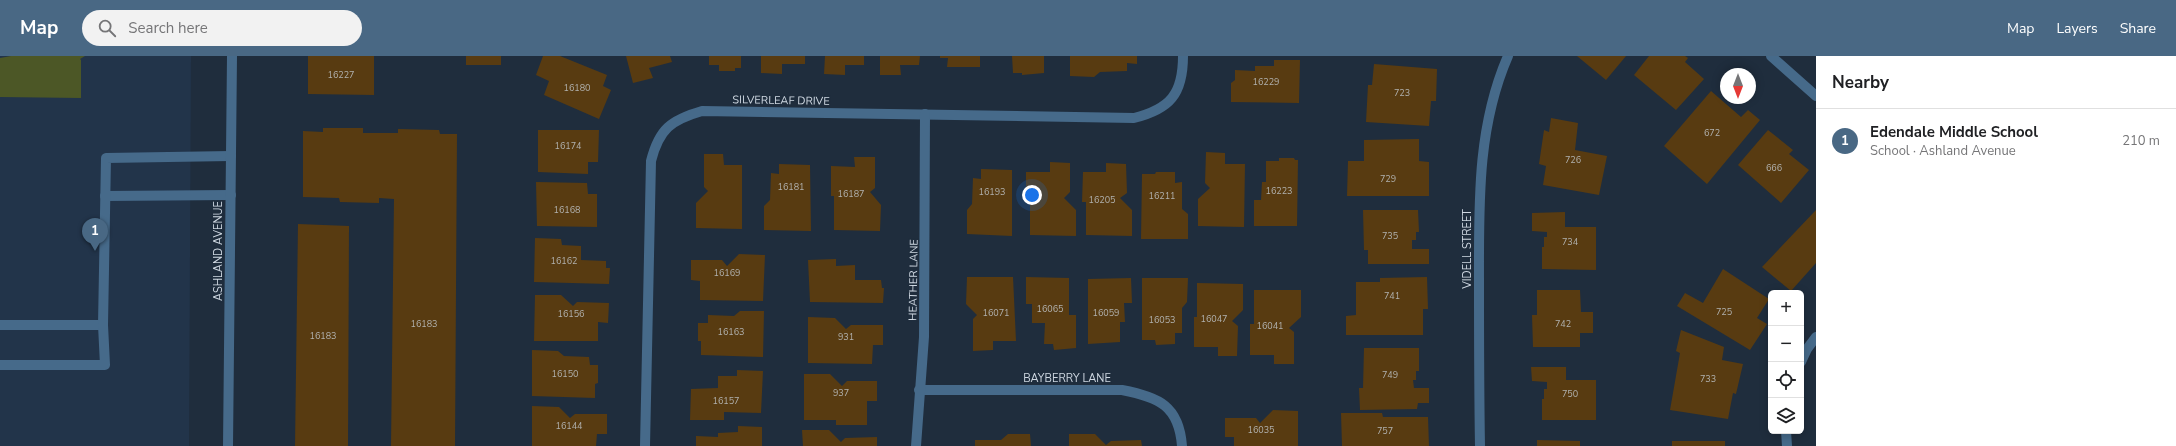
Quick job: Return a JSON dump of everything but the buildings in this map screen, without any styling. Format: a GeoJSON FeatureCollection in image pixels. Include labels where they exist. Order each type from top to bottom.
{"type":"FeatureCollection","features":[{"type":"Feature","properties":{"kind":"street","name":"ASHLAND AVENUE"},"geometry":{"type":"LineString","coordinates":[[228,446],[232,56]]}},
{"type":"Feature","properties":{"kind":"street","name":"SILVERLEAF DRIVE"},"geometry":{"type":"LineString","coordinates":[[645,446],[652,161],[655,144],[668,126],[684,116],[702,111],[1134,118],[1151,113],[1166,105],[1175,95],[1180,78],[1183,56]]}},
{"type":"Feature","properties":{"kind":"street","name":"VIDELL STREET"},"geometry":{"type":"LineString","coordinates":[[1480,446],[1479,198],[1482,156],[1489,113],[1501,73],[1508,56]]}},
{"type":"Feature","properties":{"kind":"street"},"geometry":{"type":"LineString","coordinates":[[1771,56],[1816,96]]}},
{"type":"Feature","properties":{"kind":"street","name":"HEATHER LANE"},"geometry":{"type":"LineString","coordinates":[[916,446],[924,338],[925,114]]}},
{"type":"Feature","properties":{"kind":"street"},"geometry":{"type":"LineString","coordinates":[[0,365],[105,365],[103,325],[106,158],[231,156]]}},
{"type":"Feature","properties":{"kind":"street"},"geometry":{"type":"LineString","coordinates":[[105,196],[231,195]]}},
{"type":"Feature","properties":{"kind":"street"},"geometry":{"type":"LineString","coordinates":[[0,325],[103,325]]}},
{"type":"Feature","properties":{"kind":"street"},"geometry":{"type":"LineString","coordinates":[[1804,356],[1816,337]]}},
{"type":"Feature","properties":{"kind":"street","name":"BAYBERRY LANE"},"geometry":{"type":"LineString","coordinates":[[919,390],[1122,390],[1142,394],[1160,401],[1174,413],[1181,431],[1182,446]]}},
{"type":"Feature","properties":{"kind":"street"},"geometry":{"type":"LineString","coordinates":[[1786,434],[1787,446]]}},
{"type":"Feature","properties":{"kind":"shaded area"},"geometry":{"type":"Polygon","coordinates":[[[0,56],[191,56],[189,446],[0,446],[0,56]]]}},
{"type":"Feature","properties":{"kind":"green space"},"geometry":{"type":"Polygon","coordinates":[[[11,56],[85,56],[80,59],[81,98],[0,97],[0,58],[11,56]]]}},
{"type":"Feature","properties":{"kind":"place","name":"Edendale Middle School"},"geometry":{"type":"Point","coordinates":[95,251]}}]}
